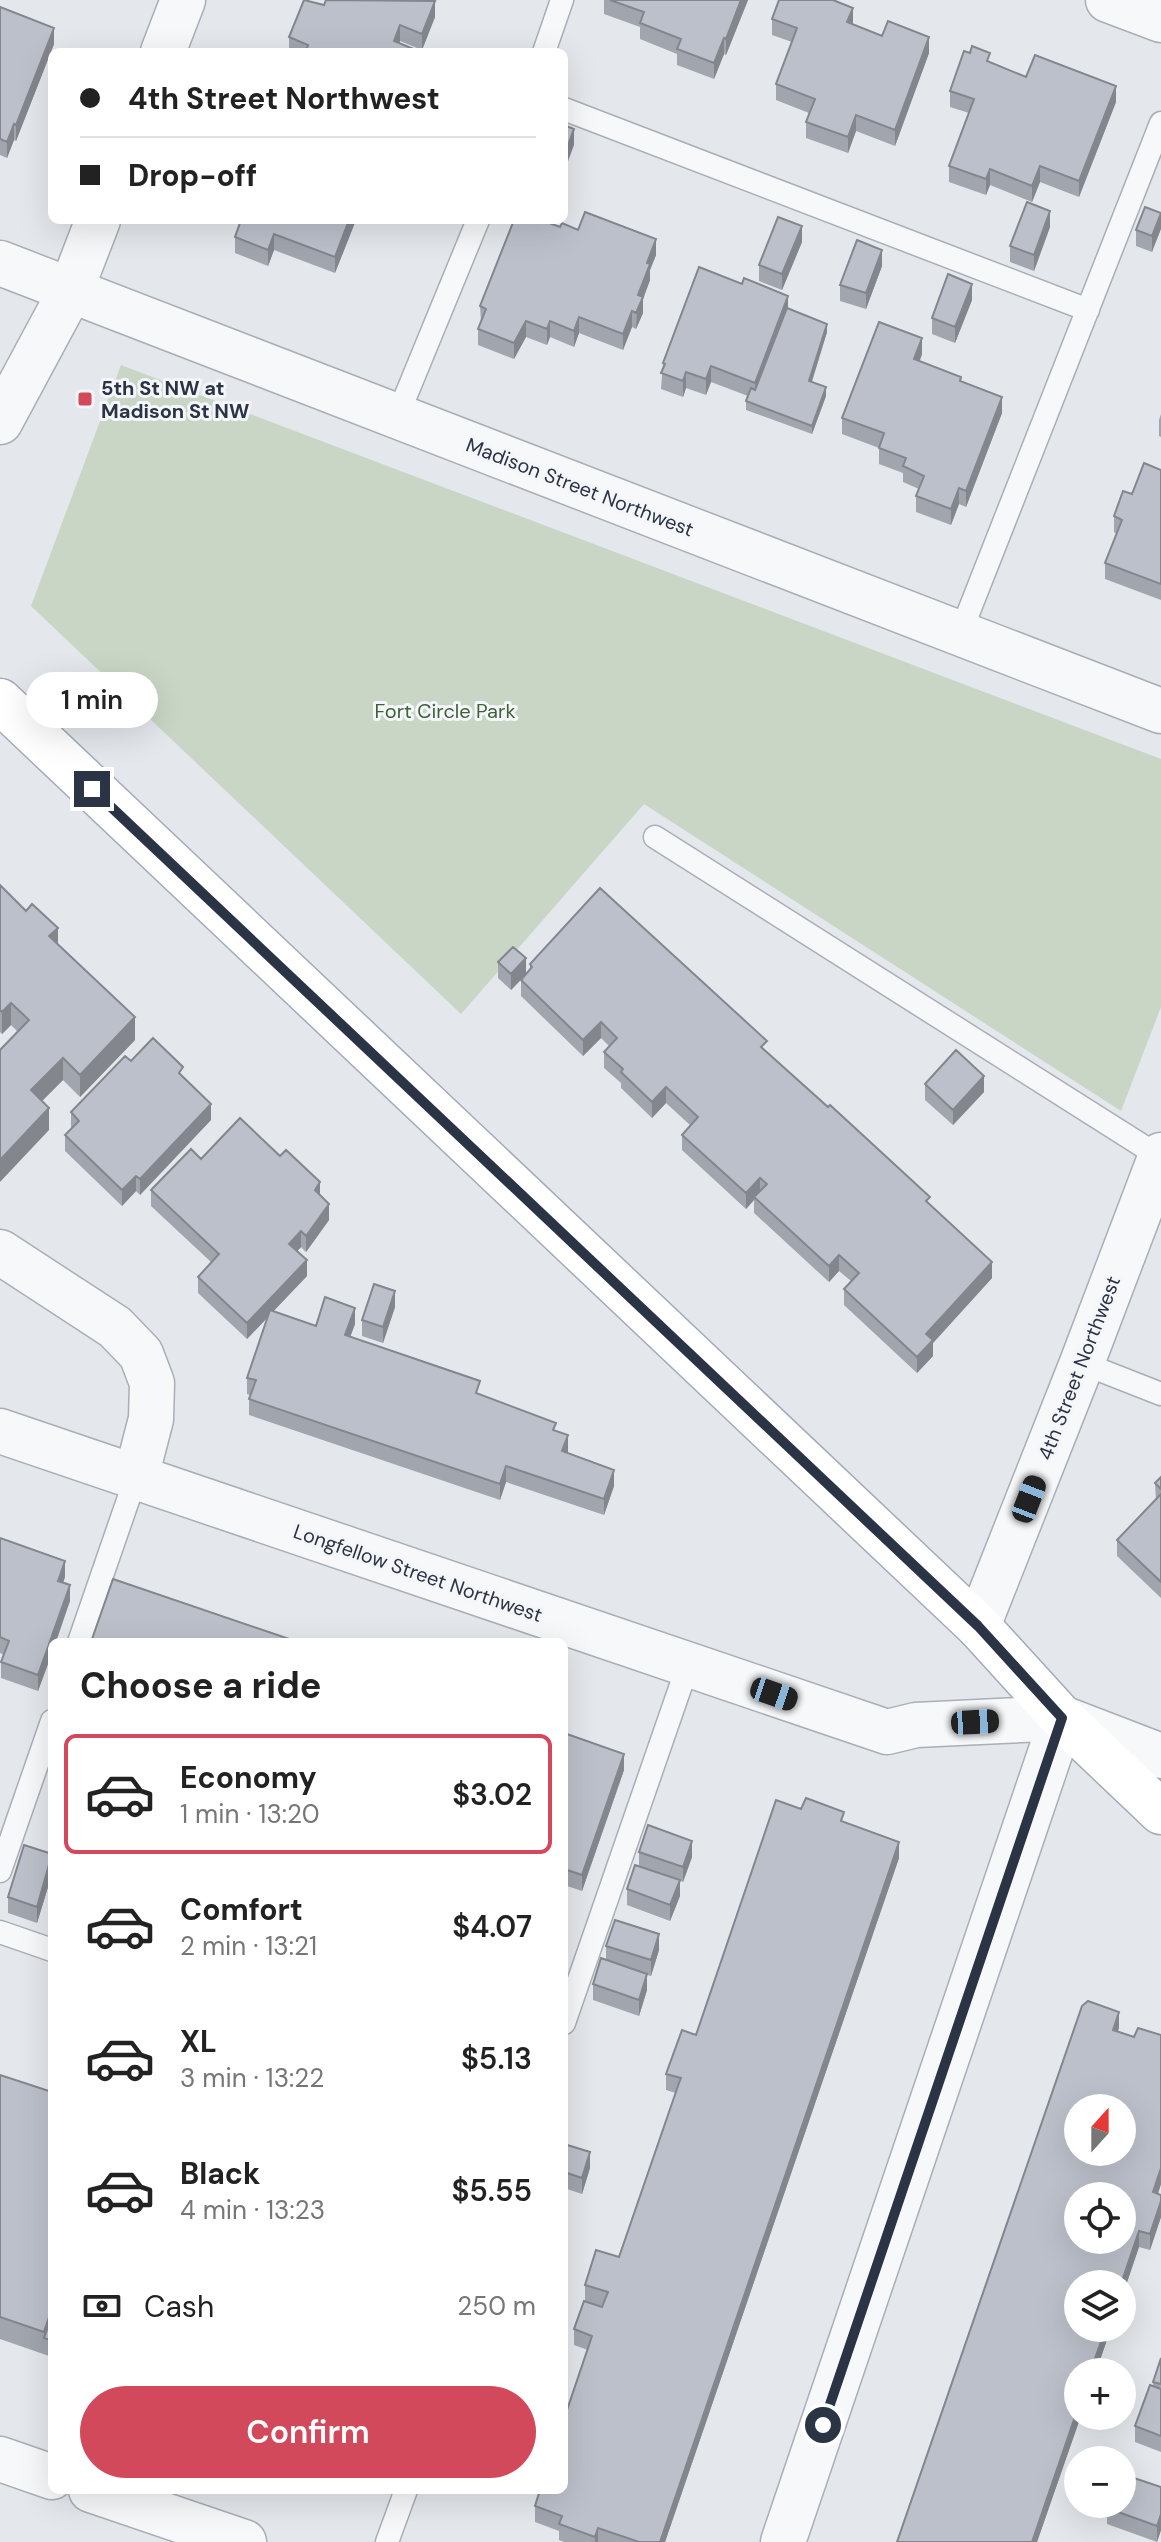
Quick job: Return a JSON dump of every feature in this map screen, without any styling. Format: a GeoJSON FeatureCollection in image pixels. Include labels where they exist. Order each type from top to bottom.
{"type":"FeatureCollection","features":[{"type":"Feature","properties":{"kind":"main road"},"geometry":{"type":"LineString","coordinates":[[0,701],[978,1626],[1062,1718],[1161,1812]]}},
{"type":"Feature","properties":{"kind":"street"},"geometry":{"type":"LineString","coordinates":[[165,48],[183,0]]}},
{"type":"Feature","properties":{"kind":"street"},"geometry":{"type":"LineString","coordinates":[[1108,0],[1161,20]]}},
{"type":"Feature","properties":{"kind":"street"},"geometry":{"type":"LineString","coordinates":[[0,422],[71,290],[96,224]]}},
{"type":"Feature","properties":{"kind":"street","name":"Madison Street Northwest"},"geometry":{"type":"LineString","coordinates":[[0,263],[1161,711]]}},
{"type":"Feature","properties":{"kind":"street","name":"4th Street Northwest"},"geometry":{"type":"LineString","coordinates":[[978,1626],[1161,1156]]}},
{"type":"Feature","properties":{"kind":"street"},"geometry":{"type":"LineString","coordinates":[[0,1252],[115,1327],[141,1354],[152,1383],[151,1419],[136,1477]]}},
{"type":"Feature","properties":{"kind":"street","name":"Longfellow Street Northwest"},"geometry":{"type":"LineString","coordinates":[[0,1431],[887,1732],[916,1725],[1062,1718],[1161,1756]]}},
{"type":"Feature","properties":{"kind":"street"},"geometry":{"type":"LineString","coordinates":[[783,2542],[1062,1718]]}},
{"type":"Feature","properties":{"kind":"street"},"geometry":{"type":"LineString","coordinates":[[0,2459],[48,2476]]}},
{"type":"Feature","properties":{"kind":"street"},"geometry":{"type":"LineString","coordinates":[[103,2494],[244,2542]]}},
{"type":"Feature","properties":{"kind":"lane"},"geometry":{"type":"LineString","coordinates":[[545,48],[562,0]]}},
{"type":"Feature","properties":{"kind":"lane"},"geometry":{"type":"LineString","coordinates":[[568,111],[1088,310]]}},
{"type":"Feature","properties":{"kind":"lane"},"geometry":{"type":"LineString","coordinates":[[960,634],[1161,123]]}},
{"type":"Feature","properties":{"kind":"lane"},"geometry":{"type":"LineString","coordinates":[[397,417],[476,224]]}},
{"type":"Feature","properties":{"kind":"lane"},"geometry":{"type":"LineString","coordinates":[[655,837],[1161,1156]]}},
{"type":"Feature","properties":{"kind":"lane"},"geometry":{"type":"LineString","coordinates":[[1082,1363],[1161,1394]]}},
{"type":"Feature","properties":{"kind":"lane"},"geometry":{"type":"LineString","coordinates":[[80,1638],[136,1477]]}},
{"type":"Feature","properties":{"kind":"lane"},"geometry":{"type":"LineString","coordinates":[[568,2011],[688,1665]]}},
{"type":"Feature","properties":{"kind":"lane"},"geometry":{"type":"LineString","coordinates":[[0,1871],[48,1733]]}},
{"type":"Feature","properties":{"kind":"lane"},"geometry":{"type":"LineString","coordinates":[[0,1932],[48,1949]]}},
{"type":"Feature","properties":{"kind":"lane"},"geometry":{"type":"LineString","coordinates":[[387,2542],[405,2494]]}},
{"type":"Feature","properties":{"kind":"green space","name":"Fort Circle Park"},"geometry":{"type":"Polygon","coordinates":[[[121,365],[1161,759],[1161,1007],[1121,1111],[644,804],[461,1014],[31,606],[121,365]]]}},
{"type":"Feature","properties":{"kind":"building"},"geometry":{"type":"Polygon","coordinates":[[[304,0],[324,5],[326,0],[435,1],[422,34],[400,25],[394,41],[411,48],[307,48],[308,45],[289,37],[304,0]]]}},
{"type":"Feature","properties":{"kind":"building"},"geometry":{"type":"Polygon","coordinates":[[[610,0],[741,0],[714,63],[677,49],[681,39],[640,23],[644,12],[610,0]]]}},
{"type":"Feature","properties":{"kind":"building"},"geometry":{"type":"Polygon","coordinates":[[[779,0],[833,0],[853,8],[847,22],[882,36],[888,21],[929,37],[895,130],[856,115],[848,137],[806,122],[815,99],[776,84],[797,28],[772,19],[779,0]]]}},
{"type":"Feature","properties":{"kind":"building"},"geometry":{"type":"Polygon","coordinates":[[[0,7],[54,28],[7,142],[0,139],[0,7]]]}},
{"type":"Feature","properties":{"kind":"building"},"geometry":{"type":"Polygon","coordinates":[[[972,46],[990,53],[987,61],[1026,77],[1035,55],[1116,86],[1079,181],[1040,166],[1032,186],[990,169],[986,179],[949,166],[974,99],[950,91],[964,51],[970,53],[972,46]]]}},
{"type":"Feature","properties":{"kind":"building"},"geometry":{"type":"Polygon","coordinates":[[[568,127],[574,129],[568,145],[568,127]]]}},
{"type":"Feature","properties":{"kind":"building"},"geometry":{"type":"Polygon","coordinates":[[[1027,202],[1050,211],[1034,255],[1010,246],[1027,202]]]}},
{"type":"Feature","properties":{"kind":"building"},"geometry":{"type":"Polygon","coordinates":[[[1145,207],[1161,213],[1152,236],[1136,230],[1145,207]]]}},
{"type":"Feature","properties":{"kind":"building"},"geometry":{"type":"Polygon","coordinates":[[[585,212],[656,239],[638,295],[643,297],[636,313],[632,311],[623,334],[579,317],[574,331],[550,321],[547,329],[526,321],[514,343],[478,329],[486,309],[480,306],[512,224],[552,224],[560,227],[564,224],[578,230],[585,212]]]}},
{"type":"Feature","properties":{"kind":"building"},"geometry":{"type":"Polygon","coordinates":[[[778,217],[802,226],[782,274],[759,265],[778,217]]]}},
{"type":"Feature","properties":{"kind":"building"},"geometry":{"type":"Polygon","coordinates":[[[240,224],[347,224],[335,257],[274,234],[268,250],[235,237],[240,224]]]}},
{"type":"Feature","properties":{"kind":"building"},"geometry":{"type":"Polygon","coordinates":[[[857,240],[882,250],[866,293],[840,285],[857,240]]]}},
{"type":"Feature","properties":{"kind":"building"},"geometry":{"type":"Polygon","coordinates":[[[699,267],[742,284],[744,278],[788,296],[755,383],[711,366],[706,379],[686,372],[683,381],[661,373],[699,267]]]}},
{"type":"Feature","properties":{"kind":"building"},"geometry":{"type":"Polygon","coordinates":[[[948,274],[972,284],[955,327],[932,318],[948,274]]]}},
{"type":"Feature","properties":{"kind":"building"},"geometry":{"type":"Polygon","coordinates":[[[787,308],[827,324],[809,381],[826,387],[812,426],[746,401],[751,388],[755,390],[787,308]]]}},
{"type":"Feature","properties":{"kind":"building"},"geometry":{"type":"Polygon","coordinates":[[[879,322],[922,338],[914,359],[1002,397],[966,491],[959,488],[951,509],[916,496],[924,476],[903,466],[906,458],[879,448],[884,433],[842,418],[879,322]]]}},
{"type":"Feature","properties":{"kind":"building"},"geometry":{"type":"Polygon","coordinates":[[[1144,463],[1161,470],[1161,584],[1105,563],[1122,520],[1114,516],[1123,491],[1132,494],[1144,463]]]}},
{"type":"Feature","properties":{"kind":"building"},"geometry":{"type":"Polygon","coordinates":[[[0,885],[26,911],[32,904],[58,928],[49,936],[135,1017],[80,1075],[63,1058],[31,1090],[49,1108],[0,1160],[0,1050],[29,1020],[11,1003],[2,1012],[0,1010],[0,885]]]}},
{"type":"Feature","properties":{"kind":"building"},"geometry":{"type":"Polygon","coordinates":[[[600,888],[767,1041],[761,1047],[828,1107],[830,1105],[930,1197],[926,1201],[992,1262],[926,1334],[933,1340],[917,1357],[844,1289],[859,1273],[839,1255],[829,1266],[754,1197],[767,1184],[760,1178],[746,1193],[682,1135],[698,1117],[666,1087],[652,1102],[621,1072],[623,1069],[604,1052],[617,1038],[601,1022],[583,1040],[521,980],[532,967],[530,964],[600,888]]]}},
{"type":"Feature","properties":{"kind":"building"},"geometry":{"type":"Polygon","coordinates":[[[513,947],[526,958],[511,974],[498,962],[513,947]]]}},
{"type":"Feature","properties":{"kind":"building"},"geometry":{"type":"Polygon","coordinates":[[[153,1038],[183,1067],[179,1073],[211,1104],[140,1179],[136,1176],[122,1190],[65,1135],[79,1121],[71,1112],[125,1056],[131,1061],[153,1038]]]}},
{"type":"Feature","properties":{"kind":"building"},"geometry":{"type":"Polygon","coordinates":[[[956,1050],[984,1076],[953,1110],[925,1084],[956,1050]]]}},
{"type":"Feature","properties":{"kind":"building"},"geometry":{"type":"Polygon","coordinates":[[[240,1118],[280,1156],[286,1150],[320,1182],[315,1190],[329,1204],[306,1236],[301,1231],[289,1244],[307,1260],[247,1323],[198,1277],[219,1254],[151,1190],[191,1149],[201,1159],[240,1118]]]}},
{"type":"Feature","properties":{"kind":"building"},"geometry":{"type":"Polygon","coordinates":[[[374,1284],[395,1291],[383,1327],[362,1320],[374,1284]]]}},
{"type":"Feature","properties":{"kind":"building"},"geometry":{"type":"Polygon","coordinates":[[[325,1297],[355,1308],[345,1335],[480,1381],[476,1393],[556,1423],[553,1430],[568,1435],[562,1451],[614,1470],[604,1499],[506,1466],[500,1484],[249,1399],[256,1380],[247,1378],[270,1310],[316,1326],[325,1297]]]}},
{"type":"Feature","properties":{"kind":"building"},"geometry":{"type":"Polygon","coordinates":[[[1161,1494],[1161,1582],[1117,1540],[1161,1494]]]}},
{"type":"Feature","properties":{"kind":"building"},"geometry":{"type":"Polygon","coordinates":[[[0,1538],[65,1561],[58,1581],[70,1585],[51,1638],[48,1638],[38,1675],[1,1662],[9,1641],[0,1637],[0,1538]]]}},
{"type":"Feature","properties":{"kind":"building"},"geometry":{"type":"Polygon","coordinates":[[[113,1579],[286,1638],[92,1638],[113,1579]]]}},
{"type":"Feature","properties":{"kind":"building"},"geometry":{"type":"Polygon","coordinates":[[[568,1734],[624,1754],[582,1875],[568,1870],[568,1734]]]}},
{"type":"Feature","properties":{"kind":"building"},"geometry":{"type":"Polygon","coordinates":[[[806,1798],[844,1812],[841,1821],[899,1842],[660,2542],[639,2542],[598,2528],[595,2537],[559,2524],[562,2516],[535,2506],[539,2494],[568,2494],[568,2407],[592,2336],[574,2329],[584,2301],[602,2307],[608,2292],[585,2285],[596,2250],[619,2257],[681,2078],[666,2074],[682,2030],[696,2035],[776,1800],[801,1809],[806,1798]]]}},
{"type":"Feature","properties":{"kind":"building"},"geometry":{"type":"Polygon","coordinates":[[[648,1825],[692,1841],[683,1867],[639,1852],[648,1825]]]}},
{"type":"Feature","properties":{"kind":"building"},"geometry":{"type":"Polygon","coordinates":[[[24,1845],[48,1853],[48,1868],[37,1907],[8,1897],[24,1845]]]}},
{"type":"Feature","properties":{"kind":"building"},"geometry":{"type":"Polygon","coordinates":[[[635,1865],[680,1880],[670,1905],[627,1889],[635,1865]]]}},
{"type":"Feature","properties":{"kind":"building"},"geometry":{"type":"Polygon","coordinates":[[[615,1920],[659,1934],[651,1960],[606,1946],[615,1920]]]}},
{"type":"Feature","properties":{"kind":"building"},"geometry":{"type":"Polygon","coordinates":[[[601,1958],[647,1974],[639,2000],[593,1984],[601,1958]]]}},
{"type":"Feature","properties":{"kind":"building"},"geometry":{"type":"Polygon","coordinates":[[[1088,2001],[1119,2012],[1113,2030],[1134,2037],[1138,2028],[1161,2035],[1161,2168],[1153,2192],[1161,2195],[1161,2201],[1150,2234],[1139,2231],[1136,2240],[1136,2182],[1064,2182],[1064,2254],[1131,2254],[1126,2270],[1064,2270],[1064,2342],[1101,2342],[1095,2358],[1064,2358],[1064,2430],[1070,2430],[1032,2542],[897,2542],[1082,2006],[1088,2001]]]}},
{"type":"Feature","properties":{"kind":"building"},"geometry":{"type":"Polygon","coordinates":[[[0,2075],[48,2091],[48,2320],[44,2332],[0,2317],[0,2075]]]}},
{"type":"Feature","properties":{"kind":"building"},"geometry":{"type":"Polygon","coordinates":[[[568,2145],[590,2152],[582,2178],[568,2173],[568,2145]]]}},
{"type":"Feature","properties":{"kind":"building"},"geometry":{"type":"Polygon","coordinates":[[[1161,2358],[1161,2384],[1153,2382],[1161,2358]]]}},
{"type":"Feature","properties":{"kind":"building"},"geometry":{"type":"Polygon","coordinates":[[[1150,2385],[1161,2389],[1161,2436],[1136,2426],[1150,2385]]]}},
{"type":"Feature","properties":{"kind":"building"},"geometry":{"type":"Polygon","coordinates":[[[1136,2479],[1161,2487],[1161,2514],[1157,2526],[1135,2518],[1136,2479]]]}},
{"type":"Feature","properties":{"kind":"place","name":"5th St NW at Madison St NW"},"geometry":{"type":"Point","coordinates":[85,399]}},
{"type":"Feature","properties":{"kind":"route"},"geometry":{"type":"LineString","coordinates":[[92,789],[978,1626],[1062,1718],[823,2425]]}}]}
